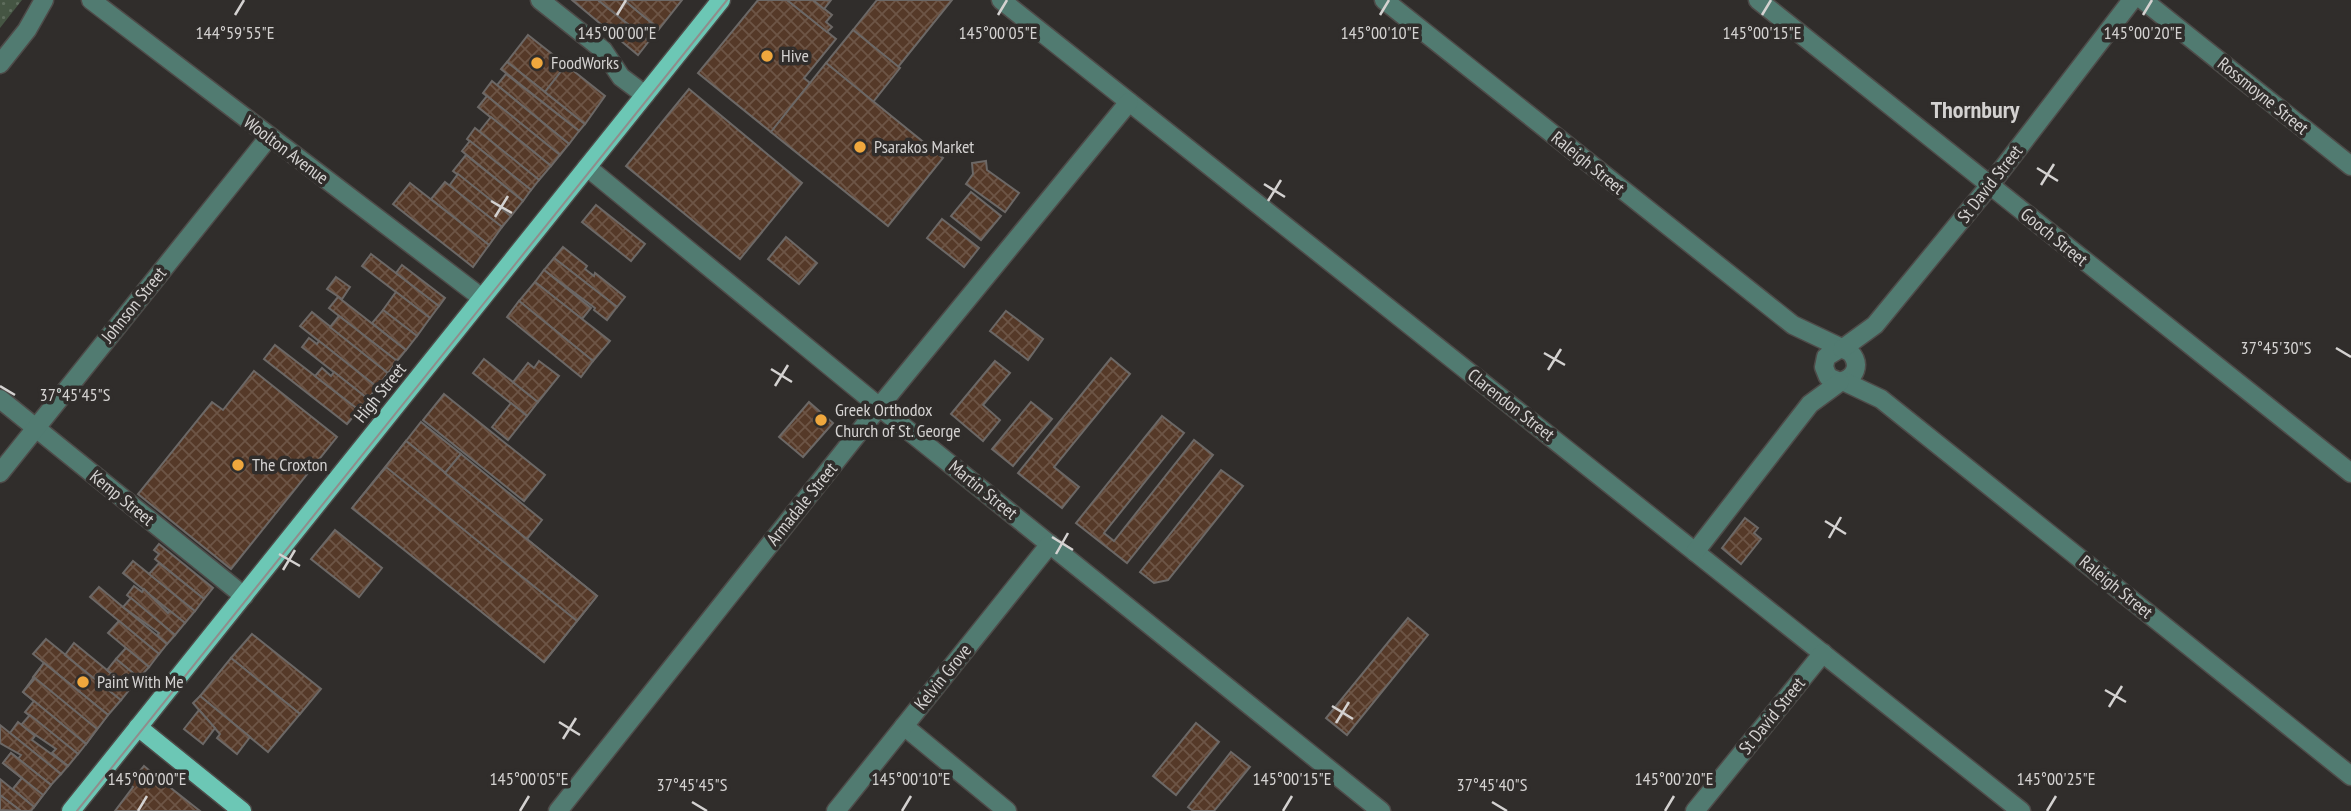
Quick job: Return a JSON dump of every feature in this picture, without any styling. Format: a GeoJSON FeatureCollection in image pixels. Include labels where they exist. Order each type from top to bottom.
{"type":"FeatureCollection","features":[{"type":"Feature","properties":{"kind":"main road","name":"High Street"},"geometry":{"type":"LineString","coordinates":[[71,811],[721,0]]}},
{"type":"Feature","properties":{"kind":"main road"},"geometry":{"type":"LineString","coordinates":[[138,727],[242,811]]}},
{"type":"Feature","properties":{"kind":"street"},"geometry":{"type":"LineString","coordinates":[[0,64],[27,30],[44,0]]}},
{"type":"Feature","properties":{"kind":"street"},"geometry":{"type":"LineString","coordinates":[[27,30],[60,0]]}},
{"type":"Feature","properties":{"kind":"street","name":"Woolton Avenue"},"geometry":{"type":"LineString","coordinates":[[91,0],[482,298]]}},
{"type":"Feature","properties":{"kind":"street"},"geometry":{"type":"LineString","coordinates":[[540,0],[603,50],[621,77],[645,95]]}},
{"type":"Feature","properties":{"kind":"street","name":"Clarendon Street"},"geometry":{"type":"LineString","coordinates":[[1001,0],[2021,811]]}},
{"type":"Feature","properties":{"kind":"street","name":"Raleigh Street"},"geometry":{"type":"LineString","coordinates":[[1384,0],[1793,325],[1841,349]]}},
{"type":"Feature","properties":{"kind":"street","name":"Gooch Street"},"geometry":{"type":"LineString","coordinates":[[1758,0],[2351,473]]}},
{"type":"Feature","properties":{"kind":"street","name":"St David Street"},"geometry":{"type":"LineString","coordinates":[[1856,364],[1869,332],[1990,185],[2132,0]]}},
{"type":"Feature","properties":{"kind":"street","name":"Rossmoyne Street"},"geometry":{"type":"LineString","coordinates":[[2143,0],[2351,166]]}},
{"type":"Feature","properties":{"kind":"street","name":"Armadale Street"},"geometry":{"type":"LineString","coordinates":[[558,811],[879,407],[1129,102]]}},
{"type":"Feature","properties":{"kind":"street","name":"Johnson Street"},"geometry":{"type":"LineString","coordinates":[[0,472],[269,137]]}},
{"type":"Feature","properties":{"kind":"street","name":"Martin Street"},"geometry":{"type":"LineString","coordinates":[[587,167],[879,407],[1381,811]]}},
{"type":"Feature","properties":{"kind":"street","name":"Raleigh Street"},"geometry":{"type":"LineString","coordinates":[[1793,325],[1824,368]]}},
{"type":"Feature","properties":{"kind":"street","name":"St David Street"},"geometry":{"type":"LineString","coordinates":[[1841,349],[1869,332]]}},
{"type":"Feature","properties":{"kind":"street"},"geometry":{"type":"LineString","coordinates":[[1695,552],[1816,398],[1854,374],[1856,364],[1850,352],[1841,349],[1826,357],[1816,398]]}},
{"type":"Feature","properties":{"kind":"street","name":"Raleigh Street"},"geometry":{"type":"LineString","coordinates":[[1856,364],[1881,398],[2351,776]]}},
{"type":"Feature","properties":{"kind":"street"},"geometry":{"type":"LineString","coordinates":[[1824,368],[1832,379],[1842,382]]}},
{"type":"Feature","properties":{"kind":"street","name":"Raleigh Street"},"geometry":{"type":"LineString","coordinates":[[1842,382],[1881,398]]}},
{"type":"Feature","properties":{"kind":"street","name":"Kemp Street"},"geometry":{"type":"LineString","coordinates":[[0,399],[244,596]]}},
{"type":"Feature","properties":{"kind":"street","name":"Kelvin Grove"},"geometry":{"type":"LineString","coordinates":[[836,811],[1050,544]]}},
{"type":"Feature","properties":{"kind":"street","name":"St David Street"},"geometry":{"type":"LineString","coordinates":[[1695,811],[1823,653]]}},
{"type":"Feature","properties":{"kind":"street"},"geometry":{"type":"LineString","coordinates":[[904,726],[1007,811]]}},
{"type":"Feature","properties":{"kind":"green space"},"geometry":{"type":"Polygon","coordinates":[[[0,0],[22,0],[0,28],[0,0]]]}},
{"type":"Feature","properties":{"kind":"building"},"geometry":{"type":"Polygon","coordinates":[[[572,0],[598,0],[649,41],[638,55],[572,0]]]}},
{"type":"Feature","properties":{"kind":"building"},"geometry":{"type":"Polygon","coordinates":[[[598,0],[624,0],[659,29],[649,41],[598,0]]]}},
{"type":"Feature","properties":{"kind":"building"},"geometry":{"type":"Polygon","coordinates":[[[624,0],[682,0],[659,29],[624,0]]]}},
{"type":"Feature","properties":{"kind":"building","name":"Hive"},"geometry":{"type":"Polygon","coordinates":[[[758,0],[787,0],[836,39],[804,78],[810,83],[771,132],[698,73],[758,0]]]}},
{"type":"Feature","properties":{"kind":"building"},"geometry":{"type":"Polygon","coordinates":[[[787,0],[813,0],[832,15],[826,22],[832,27],[827,32],[787,0]]]}},
{"type":"Feature","properties":{"kind":"building"},"geometry":{"type":"Polygon","coordinates":[[[813,0],[831,0],[824,9],[813,0]]]}},
{"type":"Feature","properties":{"kind":"building"},"geometry":{"type":"Polygon","coordinates":[[[877,0],[952,0],[898,67],[853,30],[877,0]]]}},
{"type":"Feature","properties":{"kind":"building","name":"Psarakos Market"},"geometry":{"type":"Polygon","coordinates":[[[853,30],[900,68],[873,102],[826,63],[853,30]]]}},
{"type":"Feature","properties":{"kind":"building","name":"FoodWorks"},"geometry":{"type":"Polygon","coordinates":[[[528,35],[566,65],[545,92],[507,62],[528,35]]]}},
{"type":"Feature","properties":{"kind":"building"},"geometry":{"type":"Polygon","coordinates":[[[507,62],[585,124],[579,131],[501,69],[507,62]]]}},
{"type":"Feature","properties":{"kind":"building","name":"Psarakos Market"},"geometry":{"type":"Polygon","coordinates":[[[826,63],[943,158],[888,226],[771,132],[826,63]]]}},
{"type":"Feature","properties":{"kind":"building","name":"FoodWorks"},"geometry":{"type":"Polygon","coordinates":[[[566,65],[605,96],[585,124],[545,92],[566,65]]]}},
{"type":"Feature","properties":{"kind":"building"},"geometry":{"type":"Polygon","coordinates":[[[506,74],[579,131],[569,144],[497,85],[506,74]]]}},
{"type":"Feature","properties":{"kind":"building"},"geometry":{"type":"Polygon","coordinates":[[[492,81],[569,144],[560,155],[483,93],[492,81]]]}},
{"type":"Feature","properties":{"kind":"building"},"geometry":{"type":"Polygon","coordinates":[[[689,89],[802,183],[740,259],[626,166],[689,89]]]}},
{"type":"Feature","properties":{"kind":"building"},"geometry":{"type":"Polygon","coordinates":[[[487,96],[560,155],[551,166],[478,107],[487,96]]]}},
{"type":"Feature","properties":{"kind":"building"},"geometry":{"type":"Polygon","coordinates":[[[491,117],[551,166],[539,180],[479,132],[491,117]]]}},
{"type":"Feature","properties":{"kind":"building"},"geometry":{"type":"Polygon","coordinates":[[[475,128],[539,180],[531,190],[467,139],[475,128]]]}},
{"type":"Feature","properties":{"kind":"building"},"geometry":{"type":"Polygon","coordinates":[[[470,141],[531,190],[523,201],[462,151],[470,141]]]}},
{"type":"Feature","properties":{"kind":"building"},"geometry":{"type":"Polygon","coordinates":[[[466,155],[523,201],[511,216],[453,171],[466,155]]]}},
{"type":"Feature","properties":{"kind":"building"},"geometry":{"type":"Polygon","coordinates":[[[986,161],[987,170],[1019,193],[1005,212],[966,184],[973,174],[972,163],[986,161]]]}},
{"type":"Feature","properties":{"kind":"building"},"geometry":{"type":"Polygon","coordinates":[[[458,174],[511,216],[502,227],[449,186],[458,174]]]}},
{"type":"Feature","properties":{"kind":"building"},"geometry":{"type":"Polygon","coordinates":[[[445,182],[502,227],[489,245],[431,199],[445,182]]]}},
{"type":"Feature","properties":{"kind":"building"},"geometry":{"type":"Polygon","coordinates":[[[410,183],[489,245],[473,267],[393,204],[410,183]]]}},
{"type":"Feature","properties":{"kind":"building"},"geometry":{"type":"Polygon","coordinates":[[[971,192],[1001,216],[981,240],[951,216],[971,192]]]}},
{"type":"Feature","properties":{"kind":"building"},"geometry":{"type":"Polygon","coordinates":[[[596,205],[645,244],[631,261],[582,222],[596,205]]]}},
{"type":"Feature","properties":{"kind":"building"},"geometry":{"type":"Polygon","coordinates":[[[942,219],[979,248],[964,267],[927,238],[942,219]]]}},
{"type":"Feature","properties":{"kind":"building"},"geometry":{"type":"Polygon","coordinates":[[[786,237],[817,263],[799,284],[768,259],[786,237]]]}},
{"type":"Feature","properties":{"kind":"building"},"geometry":{"type":"Polygon","coordinates":[[[563,247],[587,266],[585,269],[594,276],[595,273],[625,297],[617,307],[554,258],[563,247]]]}},
{"type":"Feature","properties":{"kind":"building"},"geometry":{"type":"Polygon","coordinates":[[[371,254],[439,306],[430,318],[362,266],[371,254]]]}},
{"type":"Feature","properties":{"kind":"building"},"geometry":{"type":"Polygon","coordinates":[[[554,258],[617,307],[607,320],[544,270],[554,258]]]}},
{"type":"Feature","properties":{"kind":"building"},"geometry":{"type":"Polygon","coordinates":[[[402,265],[445,298],[439,306],[396,273],[402,265]]]}},
{"type":"Feature","properties":{"kind":"building"},"geometry":{"type":"Polygon","coordinates":[[[544,270],[591,308],[582,319],[535,282],[544,270]]]}},
{"type":"Feature","properties":{"kind":"building"},"geometry":{"type":"Polygon","coordinates":[[[336,277],[350,287],[342,299],[327,289],[336,277]]]}},
{"type":"Feature","properties":{"kind":"building"},"geometry":{"type":"Polygon","coordinates":[[[535,282],[610,341],[593,361],[519,301],[535,282]]]}},
{"type":"Feature","properties":{"kind":"building"},"geometry":{"type":"Polygon","coordinates":[[[396,292],[430,318],[417,336],[383,310],[396,292]]]}},
{"type":"Feature","properties":{"kind":"building"},"geometry":{"type":"Polygon","coordinates":[[[338,297],[406,350],[397,361],[329,308],[338,297]]]}},
{"type":"Feature","properties":{"kind":"building"},"geometry":{"type":"Polygon","coordinates":[[[519,301],[593,361],[581,377],[507,317],[519,301]]]}},
{"type":"Feature","properties":{"kind":"building"},"geometry":{"type":"Polygon","coordinates":[[[383,310],[417,336],[406,350],[372,323],[383,310]]]}},
{"type":"Feature","properties":{"kind":"building"},"geometry":{"type":"Polygon","coordinates":[[[1006,311],[1043,339],[1028,360],[990,331],[1006,311]]]}},
{"type":"Feature","properties":{"kind":"building"},"geometry":{"type":"Polygon","coordinates":[[[312,312],[388,373],[377,387],[300,326],[312,312]]]}},
{"type":"Feature","properties":{"kind":"building"},"geometry":{"type":"Polygon","coordinates":[[[339,316],[397,361],[388,373],[330,327],[339,316]]]}},
{"type":"Feature","properties":{"kind":"building"},"geometry":{"type":"Polygon","coordinates":[[[309,338],[317,344],[319,341],[377,387],[368,399],[302,347],[309,338]]]}},
{"type":"Feature","properties":{"kind":"building"},"geometry":{"type":"Polygon","coordinates":[[[275,345],[359,410],[347,424],[264,359],[275,345]]]}},
{"type":"Feature","properties":{"kind":"building"},"geometry":{"type":"Polygon","coordinates":[[[1111,358],[1130,374],[1054,467],[1079,487],[1062,508],[1018,473],[1111,358]]]}},
{"type":"Feature","properties":{"kind":"building"},"geometry":{"type":"Polygon","coordinates":[[[484,359],[538,402],[527,416],[473,373],[484,359]]]}},
{"type":"Feature","properties":{"kind":"building"},"geometry":{"type":"Polygon","coordinates":[[[539,361],[559,376],[538,402],[513,382],[528,363],[534,368],[539,361]]]}},
{"type":"Feature","properties":{"kind":"building"},"geometry":{"type":"Polygon","coordinates":[[[995,361],[1010,373],[983,405],[1000,420],[983,441],[951,414],[995,361]]]}},
{"type":"Feature","properties":{"kind":"building"},"geometry":{"type":"Polygon","coordinates":[[[322,368],[331,376],[334,372],[368,399],[359,410],[315,376],[322,368]]]}},
{"type":"Feature","properties":{"kind":"building","name":"The Croxton"},"geometry":{"type":"Polygon","coordinates":[[[254,371],[337,437],[231,569],[138,494],[212,402],[223,410],[254,371]]]}},
{"type":"Feature","properties":{"kind":"building"},"geometry":{"type":"Polygon","coordinates":[[[444,394],[545,475],[524,501],[423,420],[444,394]]]}},
{"type":"Feature","properties":{"kind":"building"},"geometry":{"type":"Polygon","coordinates":[[[809,402],[833,423],[803,457],[779,437],[809,402]]]}},
{"type":"Feature","properties":{"kind":"building"},"geometry":{"type":"Polygon","coordinates":[[[1031,402],[1052,419],[1013,466],[992,449],[1031,402]]]}},
{"type":"Feature","properties":{"kind":"building"},"geometry":{"type":"Polygon","coordinates":[[[511,403],[527,416],[508,440],[492,427],[511,403]]]}},
{"type":"Feature","properties":{"kind":"building"},"geometry":{"type":"Polygon","coordinates":[[[1162,416],[1184,433],[1104,533],[1114,541],[1194,440],[1213,455],[1127,563],[1076,523],[1162,416]]]}},
{"type":"Feature","properties":{"kind":"building"},"geometry":{"type":"Polygon","coordinates":[[[421,422],[461,454],[445,473],[406,441],[421,422]]]}},
{"type":"Feature","properties":{"kind":"building"},"geometry":{"type":"Polygon","coordinates":[[[406,441],[597,596],[577,621],[386,467],[406,441]]]}},
{"type":"Feature","properties":{"kind":"building"},"geometry":{"type":"Polygon","coordinates":[[[406,441],[597,596],[544,662],[353,507],[406,441]]]}},
{"type":"Feature","properties":{"kind":"building"},"geometry":{"type":"Polygon","coordinates":[[[461,454],[542,520],[527,539],[445,473],[461,454]]]}},
{"type":"Feature","properties":{"kind":"building"},"geometry":{"type":"Polygon","coordinates":[[[386,467],[577,621],[544,662],[352,508],[386,467]]]}},
{"type":"Feature","properties":{"kind":"building"},"geometry":{"type":"Polygon","coordinates":[[[1221,470],[1243,486],[1168,580],[1154,583],[1140,572],[1221,470]]]}},
{"type":"Feature","properties":{"kind":"building"},"geometry":{"type":"Polygon","coordinates":[[[1745,518],[1758,528],[1754,533],[1761,539],[1741,564],[1722,548],[1745,518]]]}},
{"type":"Feature","properties":{"kind":"building"},"geometry":{"type":"Polygon","coordinates":[[[335,530],[382,568],[359,597],[311,559],[335,530]]]}},
{"type":"Feature","properties":{"kind":"building"},"geometry":{"type":"Polygon","coordinates":[[[159,544],[213,588],[204,599],[155,559],[159,554],[154,550],[159,544]]]}},
{"type":"Feature","properties":{"kind":"building"},"geometry":{"type":"Polygon","coordinates":[[[133,561],[195,611],[185,623],[123,573],[133,561]]]}},
{"type":"Feature","properties":{"kind":"building"},"geometry":{"type":"Polygon","coordinates":[[[159,563],[204,599],[195,611],[149,574],[159,563]]]}},
{"type":"Feature","properties":{"kind":"building"},"geometry":{"type":"Polygon","coordinates":[[[134,586],[142,592],[144,589],[168,613],[170,611],[185,623],[175,635],[127,595],[134,586]]]}},
{"type":"Feature","properties":{"kind":"building"},"geometry":{"type":"Polygon","coordinates":[[[99,587],[167,644],[159,654],[90,597],[99,587]]]}},
{"type":"Feature","properties":{"kind":"building"},"geometry":{"type":"Polygon","coordinates":[[[131,598],[175,635],[167,644],[157,635],[159,633],[123,607],[131,598]]]}},
{"type":"Feature","properties":{"kind":"building"},"geometry":{"type":"Polygon","coordinates":[[[1408,618],[1428,635],[1347,735],[1326,718],[1408,618]]]}},
{"type":"Feature","properties":{"kind":"building"},"geometry":{"type":"Polygon","coordinates":[[[119,621],[159,654],[149,667],[108,633],[119,621]]]}},
{"type":"Feature","properties":{"kind":"building"},"geometry":{"type":"Polygon","coordinates":[[[252,634],[321,689],[300,714],[231,658],[252,634]]]}},
{"type":"Feature","properties":{"kind":"building","name":"Paint With Me"},"geometry":{"type":"Polygon","coordinates":[[[46,639],[121,700],[108,715],[33,654],[46,639]]]}},
{"type":"Feature","properties":{"kind":"building"},"geometry":{"type":"Polygon","coordinates":[[[74,643],[130,689],[121,700],[65,655],[74,643]]]}},
{"type":"Feature","properties":{"kind":"building"},"geometry":{"type":"Polygon","coordinates":[[[126,648],[149,667],[139,678],[116,659],[126,648]]]}},
{"type":"Feature","properties":{"kind":"building"},"geometry":{"type":"Polygon","coordinates":[[[231,658],[300,714],[268,752],[200,696],[231,658]]]}},
{"type":"Feature","properties":{"kind":"building"},"geometry":{"type":"Polygon","coordinates":[[[116,659],[139,678],[130,689],[107,670],[116,659]]]}},
{"type":"Feature","properties":{"kind":"building"},"geometry":{"type":"Polygon","coordinates":[[[44,663],[108,715],[97,729],[33,677],[44,663]]]}},
{"type":"Feature","properties":{"kind":"building"},"geometry":{"type":"Polygon","coordinates":[[[44,663],[108,715],[86,744],[23,692],[44,663]]]}},
{"type":"Feature","properties":{"kind":"building"},"geometry":{"type":"Polygon","coordinates":[[[35,678],[97,729],[86,744],[23,692],[35,678]]]}},
{"type":"Feature","properties":{"kind":"building"},"geometry":{"type":"Polygon","coordinates":[[[200,696],[250,737],[237,754],[217,738],[220,734],[193,703],[200,696]]]}},
{"type":"Feature","properties":{"kind":"building"},"geometry":{"type":"Polygon","coordinates":[[[34,701],[86,744],[78,754],[25,712],[34,701]]]}},
{"type":"Feature","properties":{"kind":"building"},"geometry":{"type":"Polygon","coordinates":[[[199,710],[215,728],[203,744],[184,729],[199,710]]]}},
{"type":"Feature","properties":{"kind":"building"},"geometry":{"type":"Polygon","coordinates":[[[30,715],[78,754],[68,766],[52,753],[56,749],[21,725],[30,715]]]}},
{"type":"Feature","properties":{"kind":"building"},"geometry":{"type":"Polygon","coordinates":[[[18,722],[35,736],[32,740],[68,766],[61,774],[10,733],[18,722]]]}},
{"type":"Feature","properties":{"kind":"building"},"geometry":{"type":"Polygon","coordinates":[[[1196,723],[1219,742],[1176,795],[1153,776],[1196,723]]]}},
{"type":"Feature","properties":{"kind":"building"},"geometry":{"type":"Polygon","coordinates":[[[0,725],[61,774],[51,785],[18,759],[21,755],[0,743],[0,725]]]}},
{"type":"Feature","properties":{"kind":"building"},"geometry":{"type":"Polygon","coordinates":[[[1231,752],[1250,767],[1214,811],[1193,811],[1188,807],[1231,752]]]}},
{"type":"Feature","properties":{"kind":"building"},"geometry":{"type":"Polygon","coordinates":[[[11,753],[51,785],[43,795],[3,763],[11,753]]]}},
{"type":"Feature","properties":{"kind":"building"},"geometry":{"type":"Polygon","coordinates":[[[11,753],[51,785],[34,807],[13,789],[22,778],[3,763],[11,753]]]}},
{"type":"Feature","properties":{"kind":"building"},"geometry":{"type":"Polygon","coordinates":[[[144,766],[200,811],[115,811],[133,787],[129,784],[144,766]]]}},
{"type":"Feature","properties":{"kind":"building"},"geometry":{"type":"Polygon","coordinates":[[[22,778],[43,795],[34,807],[13,789],[22,778]]]}},
{"type":"Feature","properties":{"kind":"building"},"geometry":{"type":"Polygon","coordinates":[[[0,779],[34,807],[31,811],[21,811],[0,795],[0,779]]]}},
{"type":"Feature","properties":{"kind":"building"},"geometry":{"type":"Polygon","coordinates":[[[0,795],[21,811],[0,810],[0,795]]]}},
{"type":"Feature","properties":{"kind":"tram line"},"geometry":{"type":"LineString","coordinates":[[77,811],[727,0]]}},
{"type":"Feature","properties":{"kind":"place","name":"Hive"},"geometry":{"type":"Point","coordinates":[767,56]}},
{"type":"Feature","properties":{"kind":"place","name":"FoodWorks"},"geometry":{"type":"Point","coordinates":[537,63]}},
{"type":"Feature","properties":{"kind":"place","name":"Psarakos Market"},"geometry":{"type":"Point","coordinates":[860,147]}},
{"type":"Feature","properties":{"kind":"place","name":"Greek Orthodox Church of St. George"},"geometry":{"type":"Point","coordinates":[821,420]}},
{"type":"Feature","properties":{"kind":"place","name":"The Croxton"},"geometry":{"type":"Point","coordinates":[238,465]}},
{"type":"Feature","properties":{"kind":"place","name":"Paint With Me"},"geometry":{"type":"Point","coordinates":[83,682]}},
{"type":"Feature","properties":{"kind":"district","name":"Thornbury"},"geometry":{"type":"Point","coordinates":[1975,110]}}]}
